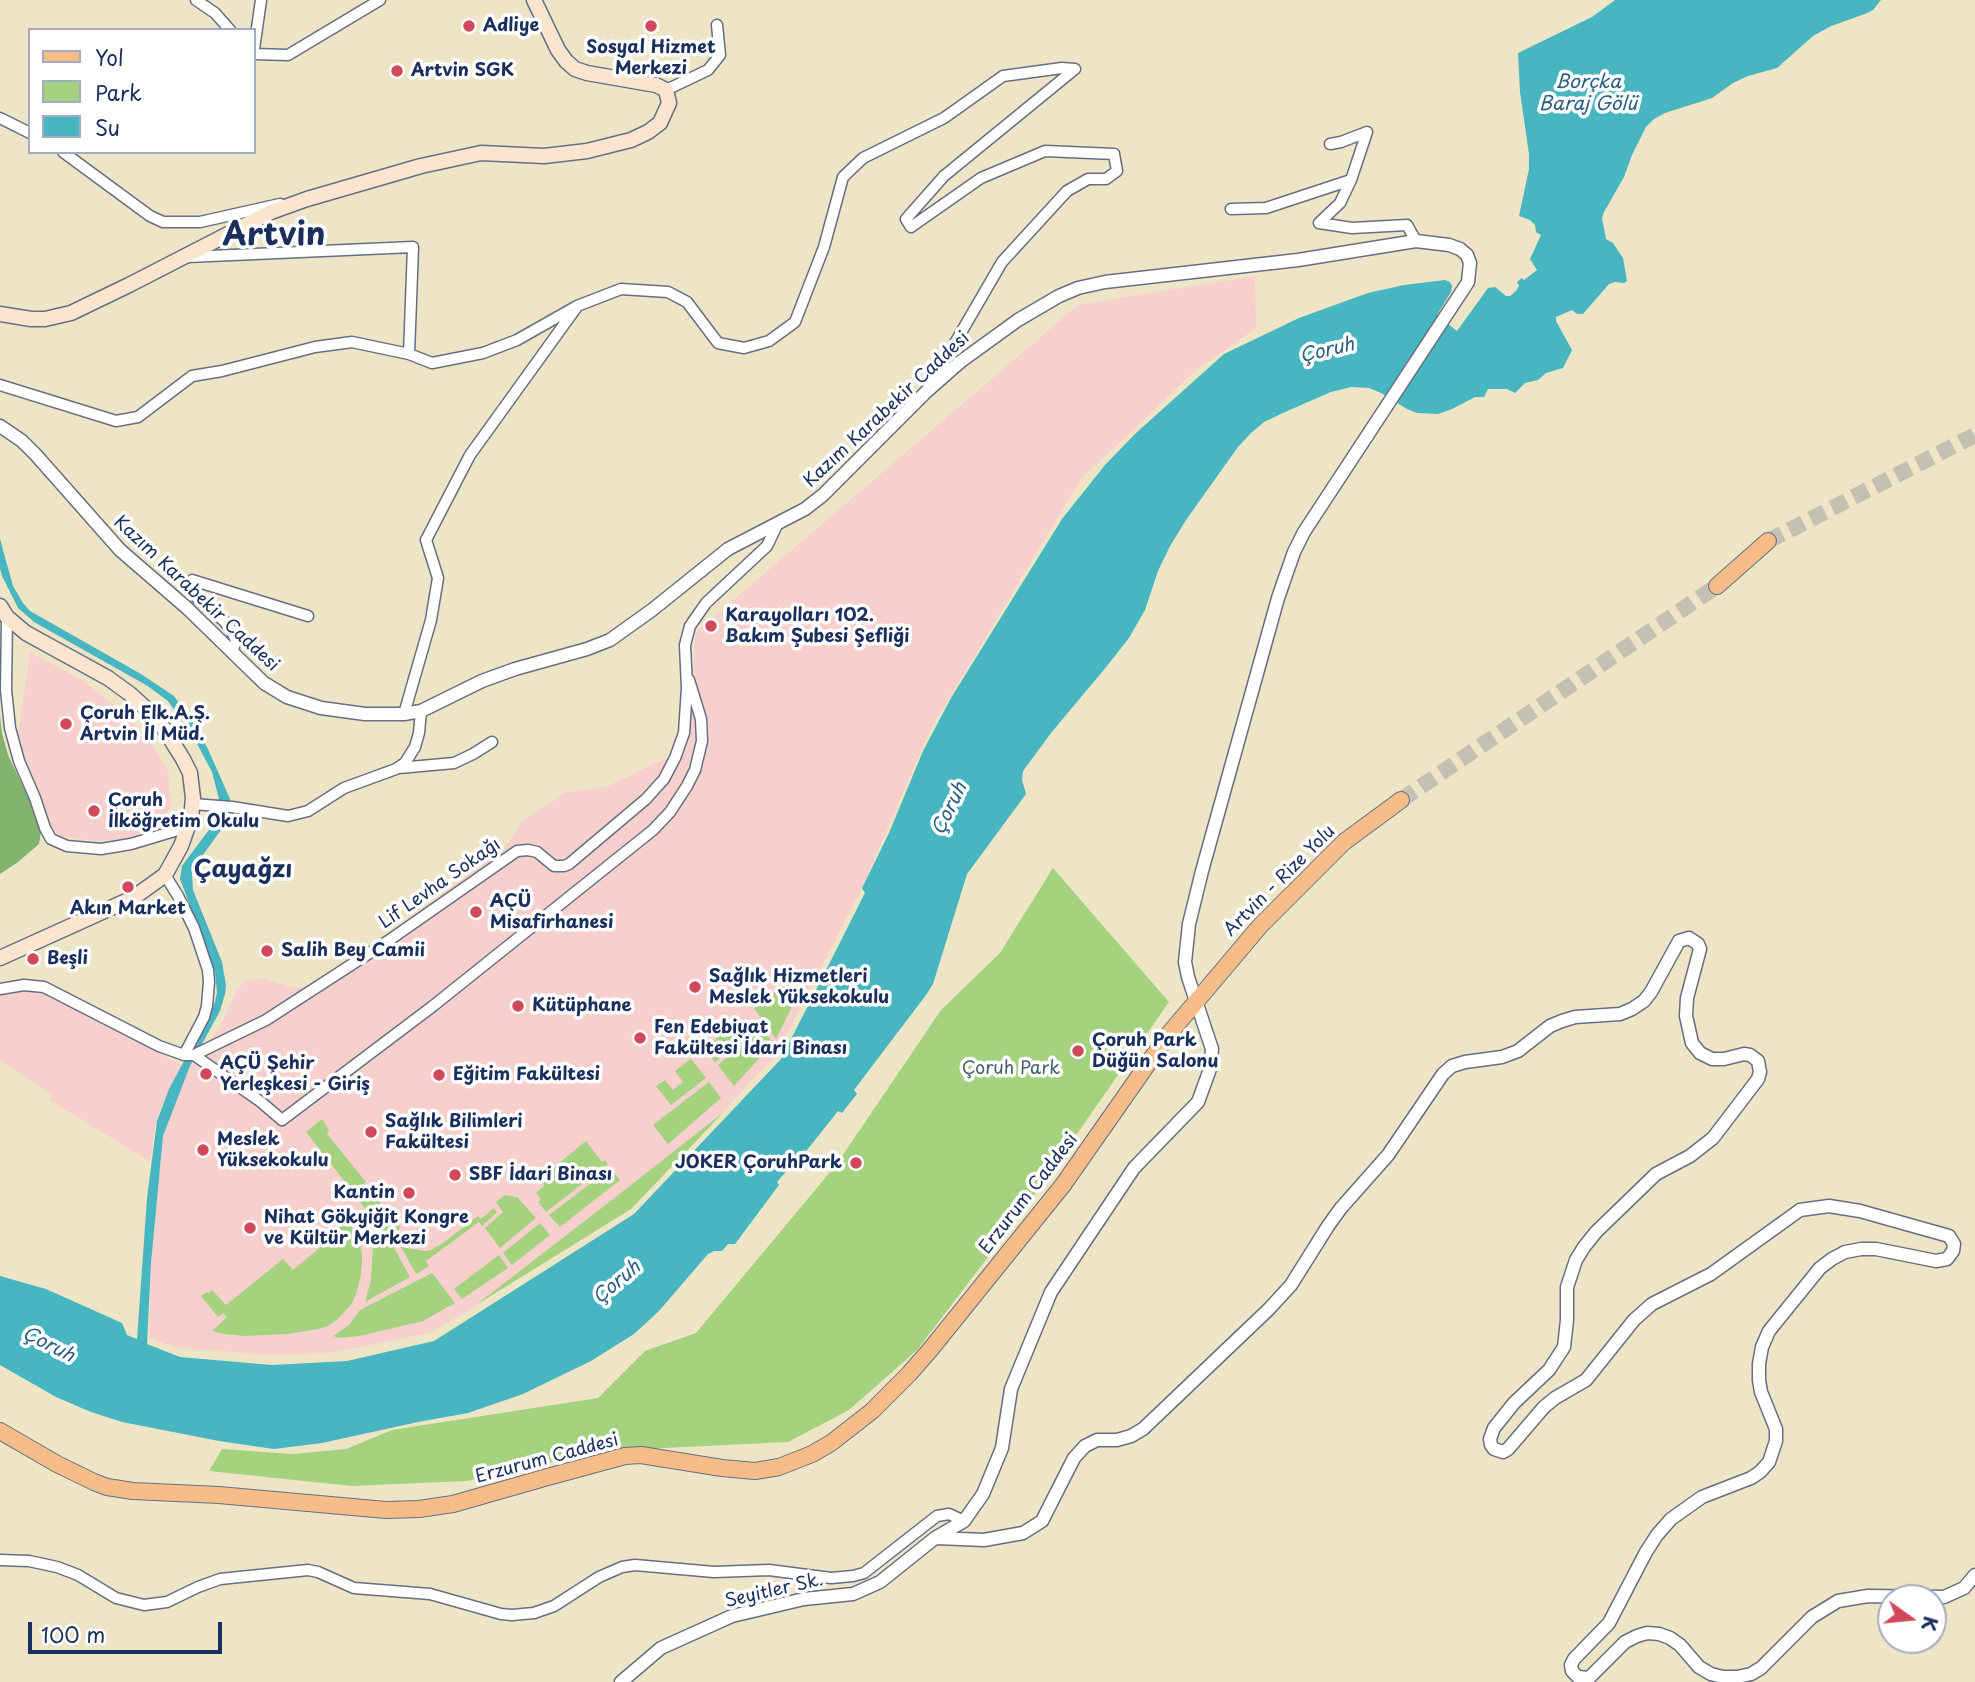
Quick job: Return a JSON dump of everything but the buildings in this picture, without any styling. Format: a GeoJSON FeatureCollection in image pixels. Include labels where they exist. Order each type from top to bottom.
{"type":"FeatureCollection","features":[{"type":"Feature","properties":{"kind":"main road"},"geometry":{"type":"LineString","coordinates":[[0,314],[46,319],[71,313],[271,212],[307,199],[463,156],[481,153],[544,156],[587,152],[648,132],[660,122],[668,103],[666,90],[656,85],[575,69],[558,50],[534,0]]}},
{"type":"Feature","properties":{"kind":"main road"},"geometry":{"type":"LineString","coordinates":[[1717,586],[1768,541]]}},
{"type":"Feature","properties":{"kind":"main road"},"geometry":{"type":"LineString","coordinates":[[0,958],[118,905],[141,893],[165,875],[181,846],[193,804],[190,773],[172,739],[152,714],[108,678],[26,633],[3,611]]}},
{"type":"Feature","properties":{"kind":"main road","name":"Artvin - Rize Yolu"},"geometry":{"type":"LineString","coordinates":[[1196,1000],[1260,926],[1335,850],[1401,800]]}},
{"type":"Feature","properties":{"kind":"main road","name":"Erzurum Caddesi"},"geometry":{"type":"LineString","coordinates":[[0,1431],[57,1464],[107,1487],[386,1510],[453,1504],[544,1478],[641,1455],[755,1471],[792,1463],[812,1454],[852,1427],[909,1374],[1063,1185],[1196,1000]]}},
{"type":"Feature","properties":{"kind":"street"},"geometry":{"type":"LineString","coordinates":[[196,0],[215,13],[228,28]]}},
{"type":"Feature","properties":{"kind":"street"},"geometry":{"type":"LineString","coordinates":[[256,35],[261,0]]}},
{"type":"Feature","properties":{"kind":"street"},"geometry":{"type":"LineString","coordinates":[[256,54],[288,55],[380,0]]}},
{"type":"Feature","properties":{"kind":"street"},"geometry":{"type":"LineString","coordinates":[[666,90],[708,70],[720,55],[717,25]]}},
{"type":"Feature","properties":{"kind":"street"},"geometry":{"type":"LineString","coordinates":[[0,385],[116,421],[138,417],[192,376],[315,347],[352,342],[409,354],[432,363],[483,353],[517,340],[577,306],[621,289],[667,292],[687,302],[718,343],[744,348],[769,341],[795,322],[824,247],[843,177],[863,158],[944,118],[1003,76],[1062,68],[1075,69],[944,176],[906,219],[911,227],[981,178],[1045,151],[1114,154],[1117,170],[1106,179],[1088,179],[1067,191],[1002,262],[927,391]]}},
{"type":"Feature","properties":{"kind":"street"},"geometry":{"type":"LineString","coordinates":[[0,118],[28,131]]}},
{"type":"Feature","properties":{"kind":"street"},"geometry":{"type":"LineString","coordinates":[[1330,144],[1367,132],[1351,180],[1340,203],[1318,223],[1352,228],[1407,225],[1416,241]]}},
{"type":"Feature","properties":{"kind":"street"},"geometry":{"type":"LineString","coordinates":[[67,154],[150,216],[163,222],[200,222],[307,199]]}},
{"type":"Feature","properties":{"kind":"street"},"geometry":{"type":"LineString","coordinates":[[1231,209],[1266,208],[1351,180]]}},
{"type":"Feature","properties":{"kind":"street","name":"Kazım Karabekir Caddesi"},"geometry":{"type":"LineString","coordinates":[[0,426],[36,454],[120,550],[187,608],[264,683],[295,700],[321,708],[365,715],[404,714],[421,711],[515,668],[587,649],[610,640],[728,549],[805,509],[823,495],[927,391],[993,336],[1051,300],[1078,288],[1105,282],[1298,260],[1416,241],[1449,245],[1460,249],[1466,255],[1470,263],[1468,282],[1304,532],[1278,598],[1189,924],[1185,962],[1212,1049],[1210,1069],[1198,1102],[1134,1168],[1051,1292],[1011,1389],[1002,1448],[996,1465],[983,1494],[964,1521]]}},
{"type":"Feature","properties":{"kind":"street"},"geometry":{"type":"LineString","coordinates":[[184,257],[413,247],[409,354]]}},
{"type":"Feature","properties":{"kind":"street"},"geometry":{"type":"LineString","coordinates":[[404,714],[431,620],[438,578],[426,540],[470,456],[577,306]]}},
{"type":"Feature","properties":{"kind":"street","name":"Lif Levha Sokağı"},"geometry":{"type":"LineString","coordinates":[[189,1055],[252,1028],[284,1009],[517,851],[528,849],[537,852],[559,867],[574,861],[646,799],[671,768],[684,733],[686,635],[696,615],[767,546],[778,523]]}},
{"type":"Feature","properties":{"kind":"street"},"geometry":{"type":"LineString","coordinates":[[233,653],[236,642],[232,631],[197,598],[192,580],[308,616]]}},
{"type":"Feature","properties":{"kind":"street"},"geometry":{"type":"LineString","coordinates":[[3,611],[10,729],[19,761],[51,839],[67,846],[101,849],[131,845],[188,827]]}},
{"type":"Feature","properties":{"kind":"street"},"geometry":{"type":"LineString","coordinates":[[0,989],[24,985],[44,987],[159,1046],[189,1055],[261,1102],[282,1120],[433,1006],[662,822],[687,786],[697,763],[702,741],[698,710],[686,671]]}},
{"type":"Feature","properties":{"kind":"street"},"geometry":{"type":"LineString","coordinates":[[193,804],[232,807],[275,815],[298,815],[308,811],[344,788],[396,769],[405,763],[415,747],[421,711]]}},
{"type":"Feature","properties":{"kind":"street"},"geometry":{"type":"LineString","coordinates":[[396,769],[454,764],[492,741]]}},
{"type":"Feature","properties":{"kind":"street"},"geometry":{"type":"LineString","coordinates":[[165,875],[194,928],[208,970],[207,1006],[189,1055]]}},
{"type":"Feature","properties":{"kind":"street"},"geometry":{"type":"LineString","coordinates":[[935,1538],[984,1540],[1023,1533],[1042,1521],[1074,1458],[1085,1446],[1097,1440],[1117,1440],[1131,1436],[1143,1429],[1291,1285],[1328,1226],[1388,1155],[1443,1074],[1452,1066],[1465,1062],[1502,1057],[1518,1051],[1550,1026],[1562,1021],[1575,1017],[1620,1014],[1632,1009],[1651,992],[1679,941],[1689,938],[1698,944],[1700,949],[1687,998],[1686,1016],[1692,1043],[1700,1053],[1712,1059],[1750,1055],[1758,1061],[1758,1079],[1706,1145],[1656,1174],[1584,1247],[1576,1260],[1567,1287],[1564,1347],[1549,1370],[1514,1403],[1494,1428],[1490,1439],[1494,1449],[1503,1452],[1508,1449],[1544,1407],[1587,1380],[1641,1312],[1710,1274],[1800,1210],[1829,1206],[1860,1211],[1949,1236],[1954,1244],[1954,1251],[1947,1259],[1936,1261],[1876,1249],[1861,1249],[1845,1252],[1821,1268],[1769,1331],[1762,1347],[1759,1364],[1761,1392],[1776,1429],[1776,1441],[1769,1462],[1751,1478],[1702,1497],[1671,1519],[1646,1552],[1609,1623],[1574,1658],[1572,1671],[1578,1677],[1589,1678],[1625,1642],[1647,1633],[1670,1638],[1680,1645],[1699,1667],[1711,1674],[1737,1678],[1761,1668],[1812,1617],[1838,1601],[1868,1596],[1944,1597],[1964,1588],[1975,1575]]}},
{"type":"Feature","properties":{"kind":"street"},"geometry":{"type":"LineString","coordinates":[[0,1560],[29,1561],[57,1567],[78,1575],[117,1598],[144,1605],[167,1602],[220,1579],[309,1570],[354,1588],[430,1594],[512,1615],[534,1613],[554,1606],[599,1577],[622,1567],[635,1565],[714,1572],[777,1570],[821,1578],[853,1576],[864,1573],[937,1516],[954,1515],[964,1521]]}},
{"type":"Feature","properties":{"kind":"street","name":"Seyitler Sk."},"geometry":{"type":"LineString","coordinates":[[621,1682],[661,1648],[732,1616],[804,1599],[853,1594],[880,1582],[935,1538],[964,1521]]}},
{"type":"Feature","properties":{"kind":"shaded area"},"geometry":{"type":"Polygon","coordinates":[[[1255,276],[1256,328],[1195,371],[1081,479],[931,728],[862,888],[776,1055],[631,1209],[433,1332],[325,1353],[271,1355],[178,1348],[149,1338],[151,1263],[163,1136],[190,1066],[219,1029],[244,981],[263,978],[294,988],[310,987],[472,872],[509,843],[521,822],[565,793],[608,786],[687,748],[696,632],[1078,305],[1255,276]]]}},
{"type":"Feature","properties":{"kind":"shaded area"},"geometry":{"type":"Polygon","coordinates":[[[30,652],[82,680],[130,718],[164,763],[168,771],[171,808],[138,835],[125,839],[92,841],[62,836],[50,830],[19,742],[18,732],[30,652]]]}},
{"type":"Feature","properties":{"kind":"shaded area"},"geometry":{"type":"Polygon","coordinates":[[[32,989],[44,991],[182,1065],[161,1107],[150,1161],[49,1100],[52,1095],[0,1060],[0,993],[32,989]]]}},
{"type":"Feature","properties":{"kind":"green space"},"geometry":{"type":"Polygon","coordinates":[[[0,716],[8,755],[42,826],[39,844],[0,874],[0,716]]]}},
{"type":"Feature","properties":{"kind":"green space","name":"Çoruh Park"},"geometry":{"type":"Polygon","coordinates":[[[1053,868],[1169,1002],[1021,1214],[917,1350],[849,1410],[788,1442],[602,1451],[467,1481],[352,1486],[209,1471],[222,1449],[292,1454],[346,1449],[392,1430],[598,1398],[645,1351],[696,1333],[836,1165],[941,1010],[1000,953],[1053,868]]]}},
{"type":"Feature","properties":{"kind":"green space"},"geometry":{"type":"Polygon","coordinates":[[[798,974],[807,976],[776,1039],[754,1008],[798,974]]]}},
{"type":"Feature","properties":{"kind":"green space"},"geometry":{"type":"Polygon","coordinates":[[[756,1021],[759,1025],[715,1062],[707,1046],[734,1025],[741,1033],[756,1021]]]}},
{"type":"Feature","properties":{"kind":"green space"},"geometry":{"type":"Polygon","coordinates":[[[762,1029],[773,1043],[734,1086],[718,1065],[762,1029]]]}},
{"type":"Feature","properties":{"kind":"green space"},"geometry":{"type":"Polygon","coordinates":[[[691,1059],[706,1078],[671,1105],[656,1086],[665,1080],[673,1090],[683,1082],[675,1071],[691,1059]]]}},
{"type":"Feature","properties":{"kind":"green space"},"geometry":{"type":"Polygon","coordinates":[[[709,1082],[721,1098],[668,1144],[653,1125],[709,1082]]]}},
{"type":"Feature","properties":{"kind":"green space"},"geometry":{"type":"Polygon","coordinates":[[[724,1112],[631,1209],[476,1305],[608,1203],[724,1112]]]}},
{"type":"Feature","properties":{"kind":"green space"},"geometry":{"type":"Polygon","coordinates":[[[322,1119],[329,1130],[327,1134],[366,1182],[353,1192],[306,1132],[322,1119]]]}},
{"type":"Feature","properties":{"kind":"green space"},"geometry":{"type":"Polygon","coordinates":[[[586,1141],[602,1162],[605,1160],[608,1164],[546,1212],[538,1202],[541,1200],[536,1193],[544,1186],[542,1177],[586,1141]]]}},
{"type":"Feature","properties":{"kind":"green space"},"geometry":{"type":"Polygon","coordinates":[[[611,1168],[620,1180],[560,1227],[549,1215],[611,1168]]]}},
{"type":"Feature","properties":{"kind":"green space"},"geometry":{"type":"Polygon","coordinates":[[[371,1187],[381,1200],[377,1212],[387,1224],[400,1226],[398,1235],[369,1229],[360,1217],[367,1211],[357,1198],[371,1187]]]}},
{"type":"Feature","properties":{"kind":"green space"},"geometry":{"type":"Polygon","coordinates":[[[505,1195],[517,1197],[536,1218],[500,1248],[485,1228],[503,1212],[496,1202],[505,1195]]]}},
{"type":"Feature","properties":{"kind":"green space"},"geometry":{"type":"Polygon","coordinates":[[[494,1208],[497,1212],[482,1226],[479,1222],[426,1261],[429,1266],[416,1274],[401,1247],[431,1250],[478,1216],[481,1219],[494,1208]]]}},
{"type":"Feature","properties":{"kind":"green space"},"geometry":{"type":"Polygon","coordinates":[[[342,1212],[357,1236],[362,1263],[356,1294],[340,1317],[319,1329],[287,1334],[245,1336],[212,1331],[227,1317],[223,1313],[218,1317],[201,1296],[212,1290],[226,1305],[283,1259],[293,1270],[341,1230],[333,1218],[342,1212]]]}},
{"type":"Feature","properties":{"kind":"green space"},"geometry":{"type":"Polygon","coordinates":[[[540,1223],[550,1235],[512,1265],[503,1253],[540,1223]]]}},
{"type":"Feature","properties":{"kind":"green space"},"geometry":{"type":"Polygon","coordinates":[[[378,1243],[393,1246],[410,1277],[365,1302],[371,1280],[373,1247],[378,1243]]]}},
{"type":"Feature","properties":{"kind":"green space"},"geometry":{"type":"Polygon","coordinates":[[[499,1255],[508,1268],[462,1299],[454,1289],[499,1255]]]}},
{"type":"Feature","properties":{"kind":"green space"},"geometry":{"type":"Polygon","coordinates":[[[432,1273],[455,1303],[423,1321],[359,1336],[333,1336],[349,1325],[360,1310],[432,1273]]]}},
{"type":"Feature","properties":{"kind":"water","name":"Borçka Baraj Gölü"},"geometry":{"type":"Polygon","coordinates":[[[1615,0],[1881,0],[1873,10],[1813,36],[1777,68],[1748,76],[1712,98],[1665,113],[1646,127],[1602,218],[1606,239],[1613,243],[1623,258],[1627,281],[1609,284],[1583,314],[1572,310],[1556,317],[1572,350],[1563,368],[1525,383],[1515,393],[1507,389],[1488,389],[1484,397],[1475,397],[1438,414],[1417,413],[1369,388],[1351,387],[1331,392],[1285,412],[1264,422],[1251,433],[1238,447],[1170,546],[1145,610],[1129,638],[1023,771],[1022,780],[1026,794],[967,874],[933,984],[926,995],[854,1090],[857,1094],[842,1113],[838,1111],[792,1169],[790,1167],[777,1182],[779,1185],[735,1244],[728,1244],[722,1251],[708,1254],[659,1311],[634,1334],[591,1361],[523,1394],[468,1413],[322,1443],[274,1449],[122,1422],[56,1397],[0,1365],[0,1276],[46,1289],[122,1323],[127,1335],[137,1339],[147,1198],[157,1121],[169,1089],[214,1005],[217,993],[215,972],[180,879],[182,866],[215,822],[219,799],[212,772],[194,738],[168,701],[146,685],[34,622],[18,608],[2,576],[0,539],[13,586],[30,611],[141,674],[174,696],[208,749],[230,799],[224,826],[197,863],[192,875],[193,890],[222,962],[226,985],[220,1011],[190,1066],[163,1136],[151,1263],[147,1344],[180,1357],[272,1365],[347,1361],[434,1341],[634,1214],[781,1059],[865,893],[862,888],[889,833],[923,751],[951,698],[1062,519],[1105,465],[1136,433],[1224,354],[1299,318],[1368,293],[1445,280],[1452,286],[1451,292],[1437,315],[1457,331],[1488,288],[1495,287],[1510,296],[1519,286],[1517,282],[1537,270],[1530,259],[1541,235],[1536,232],[1535,225],[1530,220],[1519,216],[1529,169],[1529,154],[1520,92],[1518,53],[1592,17],[1615,0]]]}},
{"type":"Feature","properties":{"kind":"tunnel"},"geometry":{"type":"LineString","coordinates":[[1768,541],[1975,435]]}},
{"type":"Feature","properties":{"kind":"tunnel"},"geometry":{"type":"LineString","coordinates":[[1401,800],[1717,586]]}},
{"type":"Feature","properties":{"kind":"place","name":"Adliye"},"geometry":{"type":"Point","coordinates":[469,26]}},
{"type":"Feature","properties":{"kind":"place","name":"Sosyal Hizmet Merkezi"},"geometry":{"type":"Point","coordinates":[651,26]}},
{"type":"Feature","properties":{"kind":"place","name":"Artvin SGK"},"geometry":{"type":"Point","coordinates":[397,71]}},
{"type":"Feature","properties":{"kind":"place","name":"Karayolları 102. Bakım Şubesi Şefliği"},"geometry":{"type":"Point","coordinates":[711,626]}},
{"type":"Feature","properties":{"kind":"place","name":"Çoruh Elk.A.Ş. Artvin İl Müd."},"geometry":{"type":"Point","coordinates":[66,724]}},
{"type":"Feature","properties":{"kind":"place","name":"Çoruh İlköğretim Okulu"},"geometry":{"type":"Point","coordinates":[94,811]}},
{"type":"Feature","properties":{"kind":"place","name":"Akın Market"},"geometry":{"type":"Point","coordinates":[128,887]}},
{"type":"Feature","properties":{"kind":"place","name":"AÇÜ Misafirhanesi"},"geometry":{"type":"Point","coordinates":[476,912]}},
{"type":"Feature","properties":{"kind":"place","name":"Salih Bey Camii"},"geometry":{"type":"Point","coordinates":[267,951]}},
{"type":"Feature","properties":{"kind":"place","name":"Beşli"},"geometry":{"type":"Point","coordinates":[33,959]}},
{"type":"Feature","properties":{"kind":"place","name":"Sağlık Hizmetleri Meslek Yüksekokulu"},"geometry":{"type":"Point","coordinates":[695,987]}},
{"type":"Feature","properties":{"kind":"place","name":"Kütüphane"},"geometry":{"type":"Point","coordinates":[518,1006]}},
{"type":"Feature","properties":{"kind":"place","name":"Fen Edebiyat Fakültesi İdari Binası"},"geometry":{"type":"Point","coordinates":[640,1038]}},
{"type":"Feature","properties":{"kind":"place","name":"Çoruh Park Düğün Salonu"},"geometry":{"type":"Point","coordinates":[1078,1051]}},
{"type":"Feature","properties":{"kind":"place","name":"AÇÜ Şehir Yerleşkesi - Giriş"},"geometry":{"type":"Point","coordinates":[206,1074]}},
{"type":"Feature","properties":{"kind":"place","name":"Eğitim Fakültesi"},"geometry":{"type":"Point","coordinates":[439,1075]}},
{"type":"Feature","properties":{"kind":"place","name":"Sağlık Bilimleri Fakültesi"},"geometry":{"type":"Point","coordinates":[371,1132]}},
{"type":"Feature","properties":{"kind":"place","name":"Meslek Yüksekokulu"},"geometry":{"type":"Point","coordinates":[203,1150]}},
{"type":"Feature","properties":{"kind":"place","name":"JOKER ÇoruhPark"},"geometry":{"type":"Point","coordinates":[856,1163]}},
{"type":"Feature","properties":{"kind":"place","name":"SBF İdari Binası"},"geometry":{"type":"Point","coordinates":[455,1175]}},
{"type":"Feature","properties":{"kind":"place","name":"Kantin"},"geometry":{"type":"Point","coordinates":[409,1193]}},
{"type":"Feature","properties":{"kind":"place","name":"Nihat Gökyiğit Kongre ve Kültür Merkezi"},"geometry":{"type":"Point","coordinates":[250,1228]}},
{"type":"Feature","properties":{"kind":"district","name":"Artvin"},"geometry":{"type":"Point","coordinates":[274,236]}},
{"type":"Feature","properties":{"kind":"district","name":"Çayağzı"},"geometry":{"type":"Point","coordinates":[243,870]}},
{"type":"Feature","properties":{"kind":"water label","name":"Çoruh"},"geometry":{"type":"Point","coordinates":[1327,351]}},
{"type":"Feature","properties":{"kind":"water label","name":"Çoruh"},"geometry":{"type":"Point","coordinates":[950,809]}},
{"type":"Feature","properties":{"kind":"water label","name":"Çoruh"},"geometry":{"type":"Point","coordinates":[617,1283]}},
{"type":"Feature","properties":{"kind":"water label","name":"Çoruh"},"geometry":{"type":"Point","coordinates":[48,1345]}}]}
